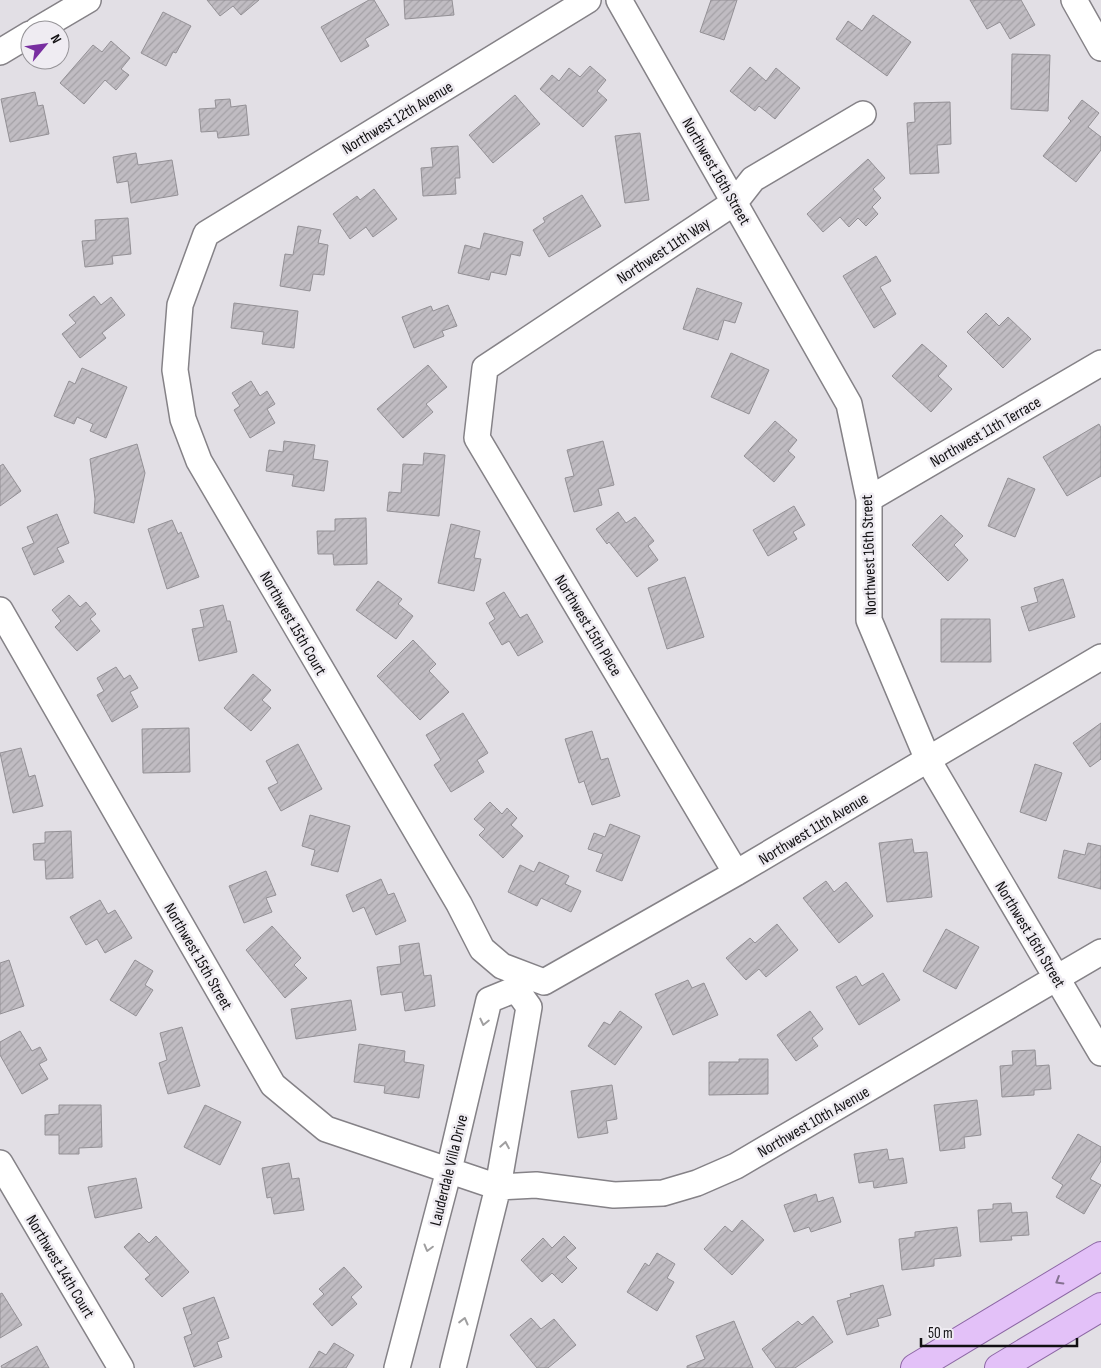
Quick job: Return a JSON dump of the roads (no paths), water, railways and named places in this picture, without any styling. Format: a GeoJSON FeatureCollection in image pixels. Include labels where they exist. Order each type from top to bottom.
{"type":"FeatureCollection","features":[{"type":"Feature","properties":{"kind":"main road"},"geometry":{"type":"LineString","coordinates":[[915,1368],[1101,1256]]}},
{"type":"Feature","properties":{"kind":"main road"},"geometry":{"type":"LineString","coordinates":[[999,1368],[1101,1307]]}},
{"type":"Feature","properties":{"kind":"street"},"geometry":{"type":"LineString","coordinates":[[54,20],[88,0]]}},
{"type":"Feature","properties":{"kind":"street","name":"Northwest 12th Avenue"},"geometry":{"type":"LineString","coordinates":[[206,234],[588,0]]}},
{"type":"Feature","properties":{"kind":"street","name":"Northwest 16th Street"},"geometry":{"type":"LineString","coordinates":[[619,0],[849,404],[869,499],[869,620],[928,760],[1101,1053]]}},
{"type":"Feature","properties":{"kind":"street"},"geometry":{"type":"LineString","coordinates":[[1074,0],[1101,48]]}},
{"type":"Feature","properties":{"kind":"street"},"geometry":{"type":"LineString","coordinates":[[0,52],[20,40]]}},
{"type":"Feature","properties":{"kind":"street","name":"Northwest 11th Way"},"geometry":{"type":"LineString","coordinates":[[485,368],[735,202],[753,179],[863,114]]}},
{"type":"Feature","properties":{"kind":"street","name":"Northwest 15th Court"},"geometry":{"type":"LineString","coordinates":[[206,234],[180,305],[175,370],[183,419],[199,461],[459,904],[482,949],[519,982]]}},
{"type":"Feature","properties":{"kind":"street","name":"Northwest 11th Terrace"},"geometry":{"type":"LineString","coordinates":[[869,499],[1101,363]]}},
{"type":"Feature","properties":{"kind":"street","name":"Northwest 15th Place"},"geometry":{"type":"LineString","coordinates":[[485,368],[477,438],[736,873]]}},
{"type":"Feature","properties":{"kind":"street","name":"Northwest 15th Street"},"geometry":{"type":"LineString","coordinates":[[0,610],[272,1085],[326,1129],[498,1187]]}},
{"type":"Feature","properties":{"kind":"street","name":"Northwest 11th Avenue"},"geometry":{"type":"LineString","coordinates":[[519,982],[544,982],[736,873],[1101,657]]}},
{"type":"Feature","properties":{"kind":"street","name":"Northwest 10th Avenue"},"geometry":{"type":"LineString","coordinates":[[498,1187],[536,1184],[614,1195],[663,1193],[697,1183],[736,1166],[1101,952]]}},
{"type":"Feature","properties":{"kind":"street"},"geometry":{"type":"LineString","coordinates":[[453,1368],[498,1187],[529,1007],[519,982]]}},
{"type":"Feature","properties":{"kind":"street","name":"Lauderdale Villa Drive"},"geometry":{"type":"LineString","coordinates":[[397,1368],[449,1170],[489,1000],[519,982]]}},
{"type":"Feature","properties":{"kind":"street","name":"Northwest 14th Court"},"geometry":{"type":"LineString","coordinates":[[0,1163],[122,1368]]}}]}
